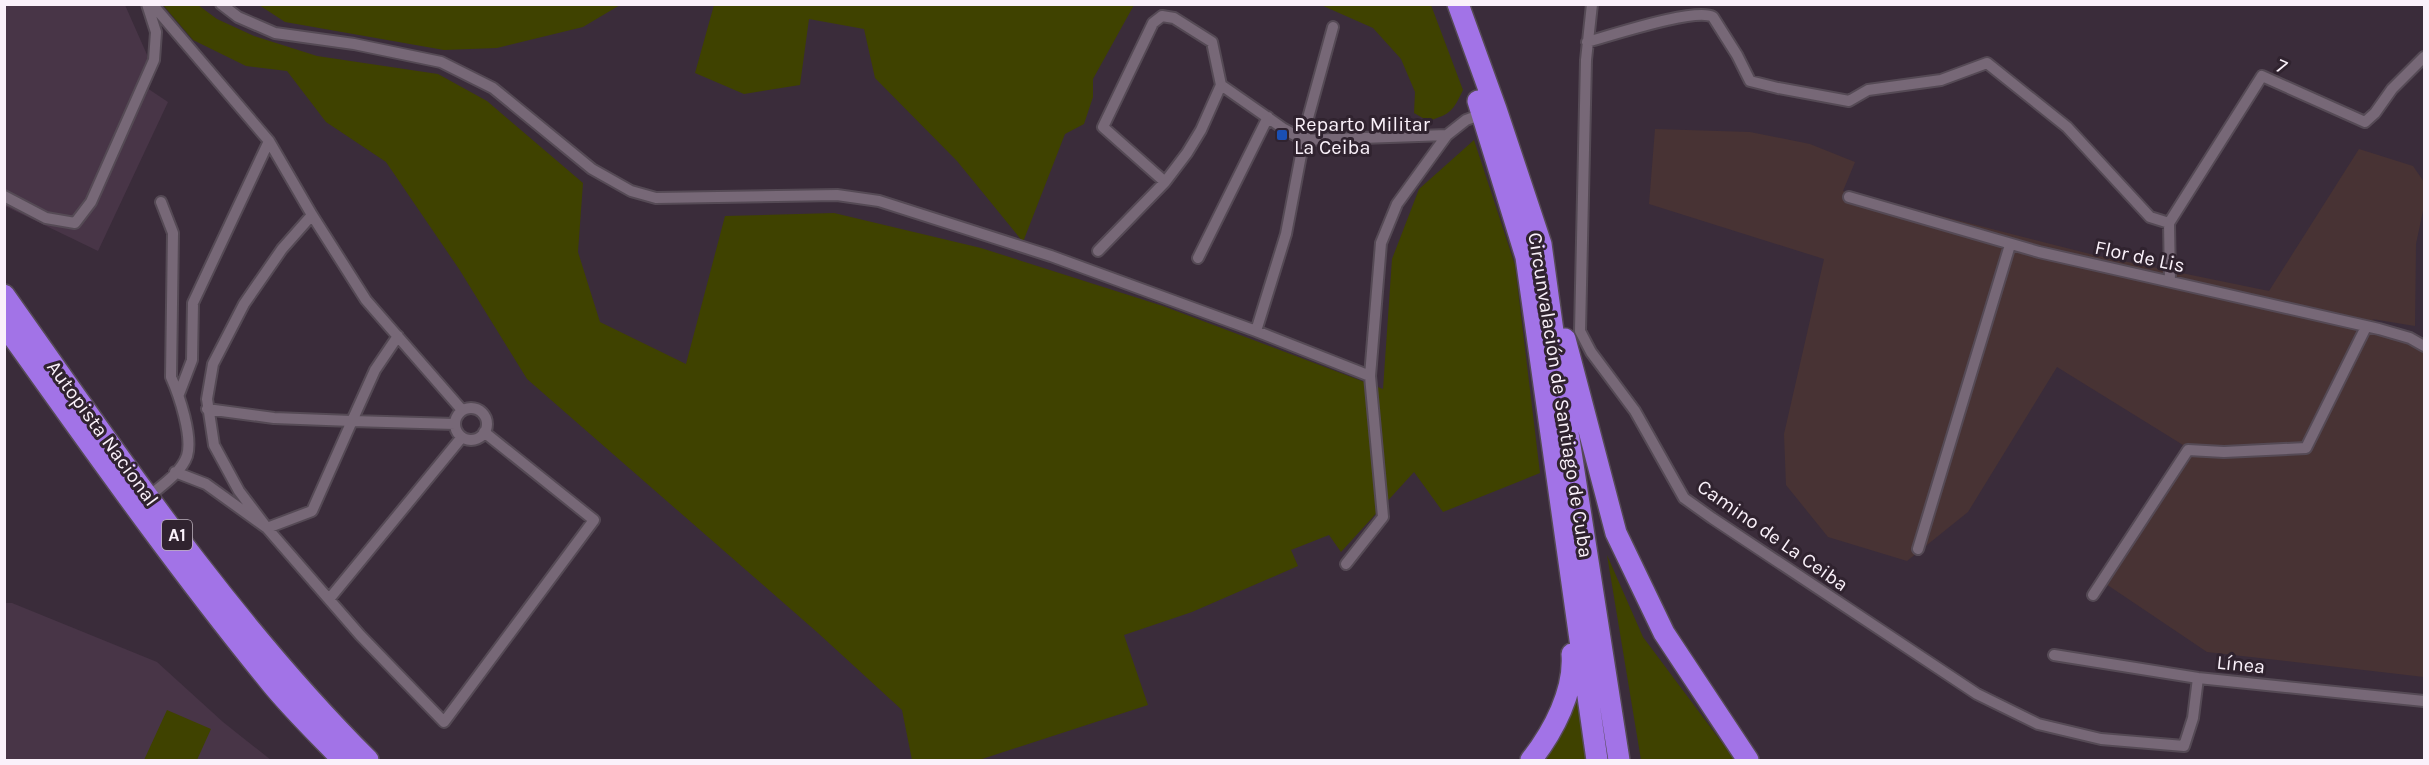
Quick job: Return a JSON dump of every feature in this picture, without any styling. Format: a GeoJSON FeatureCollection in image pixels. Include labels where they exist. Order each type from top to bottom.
{"type":"FeatureCollection","features":[{"type":"Feature","properties":{"kind":"highway","name":"Circunvalación de Santiago de Cuba"},"geometry":{"type":"LineString","coordinates":[[1444,4],[1489,111]]}},
{"type":"Feature","properties":{"kind":"highway","name":"Circunvalación de Santiago de Cuba"},"geometry":{"type":"LineString","coordinates":[[1458,4],[1533,251],[1558,375],[1619,760]]}},
{"type":"Feature","properties":{"kind":"highway","name":"Circunvalación de Santiago de Cuba"},"geometry":{"type":"LineString","coordinates":[[1533,251],[1565,536],[1597,760]]}},
{"type":"Feature","properties":{"kind":"highway"},"geometry":{"type":"LineString","coordinates":[[1533,251],[1564,334],[1616,532],[1664,633],[1748,760]]}},
{"type":"Feature","properties":{"kind":"highway","name":"Autopista Nacional"},"geometry":{"type":"LineString","coordinates":[[4,295],[148,497],[273,660],[368,760]]}},
{"type":"Feature","properties":{"kind":"highway","name":"Autopista Nacional"},"geometry":{"type":"LineString","coordinates":[[4,324],[128,498],[199,591],[273,685],[343,760]]}},
{"type":"Feature","properties":{"kind":"highway"},"geometry":{"type":"LineString","coordinates":[[1531,760],[1541,748],[1568,692],[1573,667],[1565,536]]}},
{"type":"Feature","properties":{"kind":"street"},"geometry":{"type":"LineString","coordinates":[[4,196],[46,218],[75,223],[91,202],[154,60],[156,32],[147,4]]}},
{"type":"Feature","properties":{"kind":"street"},"geometry":{"type":"LineString","coordinates":[[152,4],[268,141],[366,300],[462,410]]}},
{"type":"Feature","properties":{"kind":"street"},"geometry":{"type":"LineString","coordinates":[[221,4],[238,17],[275,33],[354,44],[441,62],[494,88],[592,169],[632,191],[656,198],[837,195],[879,201],[996,237],[1256,331],[1370,376]]}},
{"type":"Feature","properties":{"kind":"street","name":"Camino de La Ceiba"},"geometry":{"type":"LineString","coordinates":[[1592,4],[1587,42],[1580,331],[1591,351],[1635,411],[1684,498],[1721,525],[1977,694],[2038,724],[2101,739],[2184,746],[2193,718],[2198,678]]}},
{"type":"Feature","properties":{"kind":"street"},"geometry":{"type":"LineString","coordinates":[[1587,42],[1673,19],[1708,15],[1713,17],[1754,83],[1849,100],[1868,90],[1941,80],[1987,63],[2067,127],[2150,217],[2169,223],[2170,281]]}},
{"type":"Feature","properties":{"kind":"street"},"geometry":{"type":"LineString","coordinates":[[1098,251],[1164,182],[1187,153],[1202,130],[1221,85],[1212,42],[1174,18],[1162,16],[1153,23],[1103,127],[1164,182]]}},
{"type":"Feature","properties":{"kind":"street"},"geometry":{"type":"LineString","coordinates":[[1256,331],[1286,234],[1308,118],[1333,27]]}},
{"type":"Feature","properties":{"kind":"street","name":"7"},"geometry":{"type":"LineString","coordinates":[[2169,223],[2262,76],[2365,122],[2375,113],[2392,89],[2424,57]]}},
{"type":"Feature","properties":{"kind":"street"},"geometry":{"type":"LineString","coordinates":[[1221,85],[1304,140],[1447,135]]}},
{"type":"Feature","properties":{"kind":"street"},"geometry":{"type":"LineString","coordinates":[[1346,564],[1383,517],[1370,376],[1381,243],[1397,204],[1447,135],[1466,120],[1489,111]]}},
{"type":"Feature","properties":{"kind":"street"},"geometry":{"type":"LineString","coordinates":[[1198,258],[1268,117]]}},
{"type":"Feature","properties":{"kind":"street"},"geometry":{"type":"LineString","coordinates":[[179,394],[192,360],[194,303],[268,141]]}},
{"type":"Feature","properties":{"kind":"street","name":"Flor de Lis"},"geometry":{"type":"LineString","coordinates":[[1849,197],[2010,245],[2366,327],[2410,338],[2424,346]]}},
{"type":"Feature","properties":{"kind":"street"},"geometry":{"type":"LineString","coordinates":[[148,497],[175,472],[187,457],[188,447],[179,394],[171,377],[173,233],[161,202]]}},
{"type":"Feature","properties":{"kind":"street"},"geometry":{"type":"LineString","coordinates":[[312,215],[282,249],[244,304],[213,364],[207,409],[214,445],[239,491],[267,528],[360,635],[444,722],[594,520],[484,432]]}},
{"type":"Feature","properties":{"kind":"street"},"geometry":{"type":"LineString","coordinates":[[1918,549],[2010,245]]}},
{"type":"Feature","properties":{"kind":"street"},"geometry":{"type":"LineString","coordinates":[[2093,595],[2188,450],[2224,452],[2306,448],[2366,327]]}},
{"type":"Feature","properties":{"kind":"street"},"geometry":{"type":"LineString","coordinates":[[1564,334],[1591,351]]}},
{"type":"Feature","properties":{"kind":"street"},"geometry":{"type":"LineString","coordinates":[[267,528],[312,512],[375,370],[398,336]]}},
{"type":"Feature","properties":{"kind":"street"},"geometry":{"type":"LineString","coordinates":[[472,408],[482,412],[486,422],[484,432],[476,439],[458,433],[455,424],[462,410],[472,408]]}},
{"type":"Feature","properties":{"kind":"street"},"geometry":{"type":"LineString","coordinates":[[207,409],[274,418],[455,424]]}},
{"type":"Feature","properties":{"kind":"street"},"geometry":{"type":"LineString","coordinates":[[330,598],[462,436]]}},
{"type":"Feature","properties":{"kind":"street"},"geometry":{"type":"LineString","coordinates":[[175,472],[206,484],[267,528]]}},
{"type":"Feature","properties":{"kind":"street","name":"Línea"},"geometry":{"type":"LineString","coordinates":[[2054,655],[2198,678],[2424,701]]}},
{"type":"Feature","properties":{"kind":"shaded area"},"geometry":{"type":"Polygon","coordinates":[[[4,5],[125,5],[148,57],[138,82],[168,102],[98,251],[5,206],[4,5]]]}},
{"type":"Feature","properties":{"kind":"shaded area"},"geometry":{"type":"Polygon","coordinates":[[[163,5],[198,5],[217,19],[254,36],[317,56],[438,74],[487,101],[583,183],[578,252],[600,322],[686,364],[725,216],[834,213],[981,248],[1163,306],[1383,389],[1392,259],[1419,189],[1474,140],[1515,265],[1540,473],[1443,512],[1414,472],[1341,552],[1329,535],[1291,550],[1298,566],[1192,612],[1124,635],[1148,705],[979,760],[912,760],[902,710],[818,633],[527,379],[459,269],[386,162],[326,122],[287,71],[246,66],[193,40],[163,5]]]}},
{"type":"Feature","properties":{"kind":"shaded area"},"geometry":{"type":"Polygon","coordinates":[[[259,5],[620,5],[583,27],[497,48],[444,50],[285,22],[259,5]]]}},
{"type":"Feature","properties":{"kind":"shaded area"},"geometry":{"type":"Polygon","coordinates":[[[714,5],[1134,5],[1093,79],[1093,97],[1084,124],[1065,134],[1023,242],[957,161],[875,78],[864,29],[809,19],[800,85],[744,94],[695,73],[714,5]]]}},
{"type":"Feature","properties":{"kind":"shaded area"},"geometry":{"type":"Polygon","coordinates":[[[1321,5],[1431,5],[1463,90],[1454,107],[1447,114],[1428,121],[1414,113],[1415,92],[1401,59],[1373,28],[1321,5]]]}},
{"type":"Feature","properties":{"kind":"shaded area"},"geometry":{"type":"Polygon","coordinates":[[[1655,129],[1750,132],[1810,144],[1855,162],[1843,191],[2094,255],[2269,291],[2359,149],[2413,166],[2424,182],[2424,206],[2416,244],[2415,326],[2372,319],[2424,351],[2424,677],[2207,652],[2103,582],[2183,445],[2057,367],[1968,512],[1907,561],[1828,537],[1786,485],[1784,434],[1824,259],[1649,204],[1655,129]]]}},
{"type":"Feature","properties":{"kind":"shaded area"},"geometry":{"type":"Polygon","coordinates":[[[1607,555],[1643,637],[1735,760],[1641,760],[1607,555]]]}},
{"type":"Feature","properties":{"kind":"shaded area"},"geometry":{"type":"Polygon","coordinates":[[[5,603],[12,603],[157,662],[223,722],[271,760],[5,760],[5,603]]]}},
{"type":"Feature","properties":{"kind":"shaded area"},"geometry":{"type":"Polygon","coordinates":[[[1577,698],[1587,760],[1545,760],[1556,743],[1577,698]]]}},
{"type":"Feature","properties":{"kind":"shaded area"},"geometry":{"type":"Polygon","coordinates":[[[167,710],[211,729],[197,760],[144,760],[167,710]]]}},
{"type":"Feature","properties":{"kind":"place","name":"Reparto Militar La Ceiba"},"geometry":{"type":"Point","coordinates":[1282,135]}}]}
